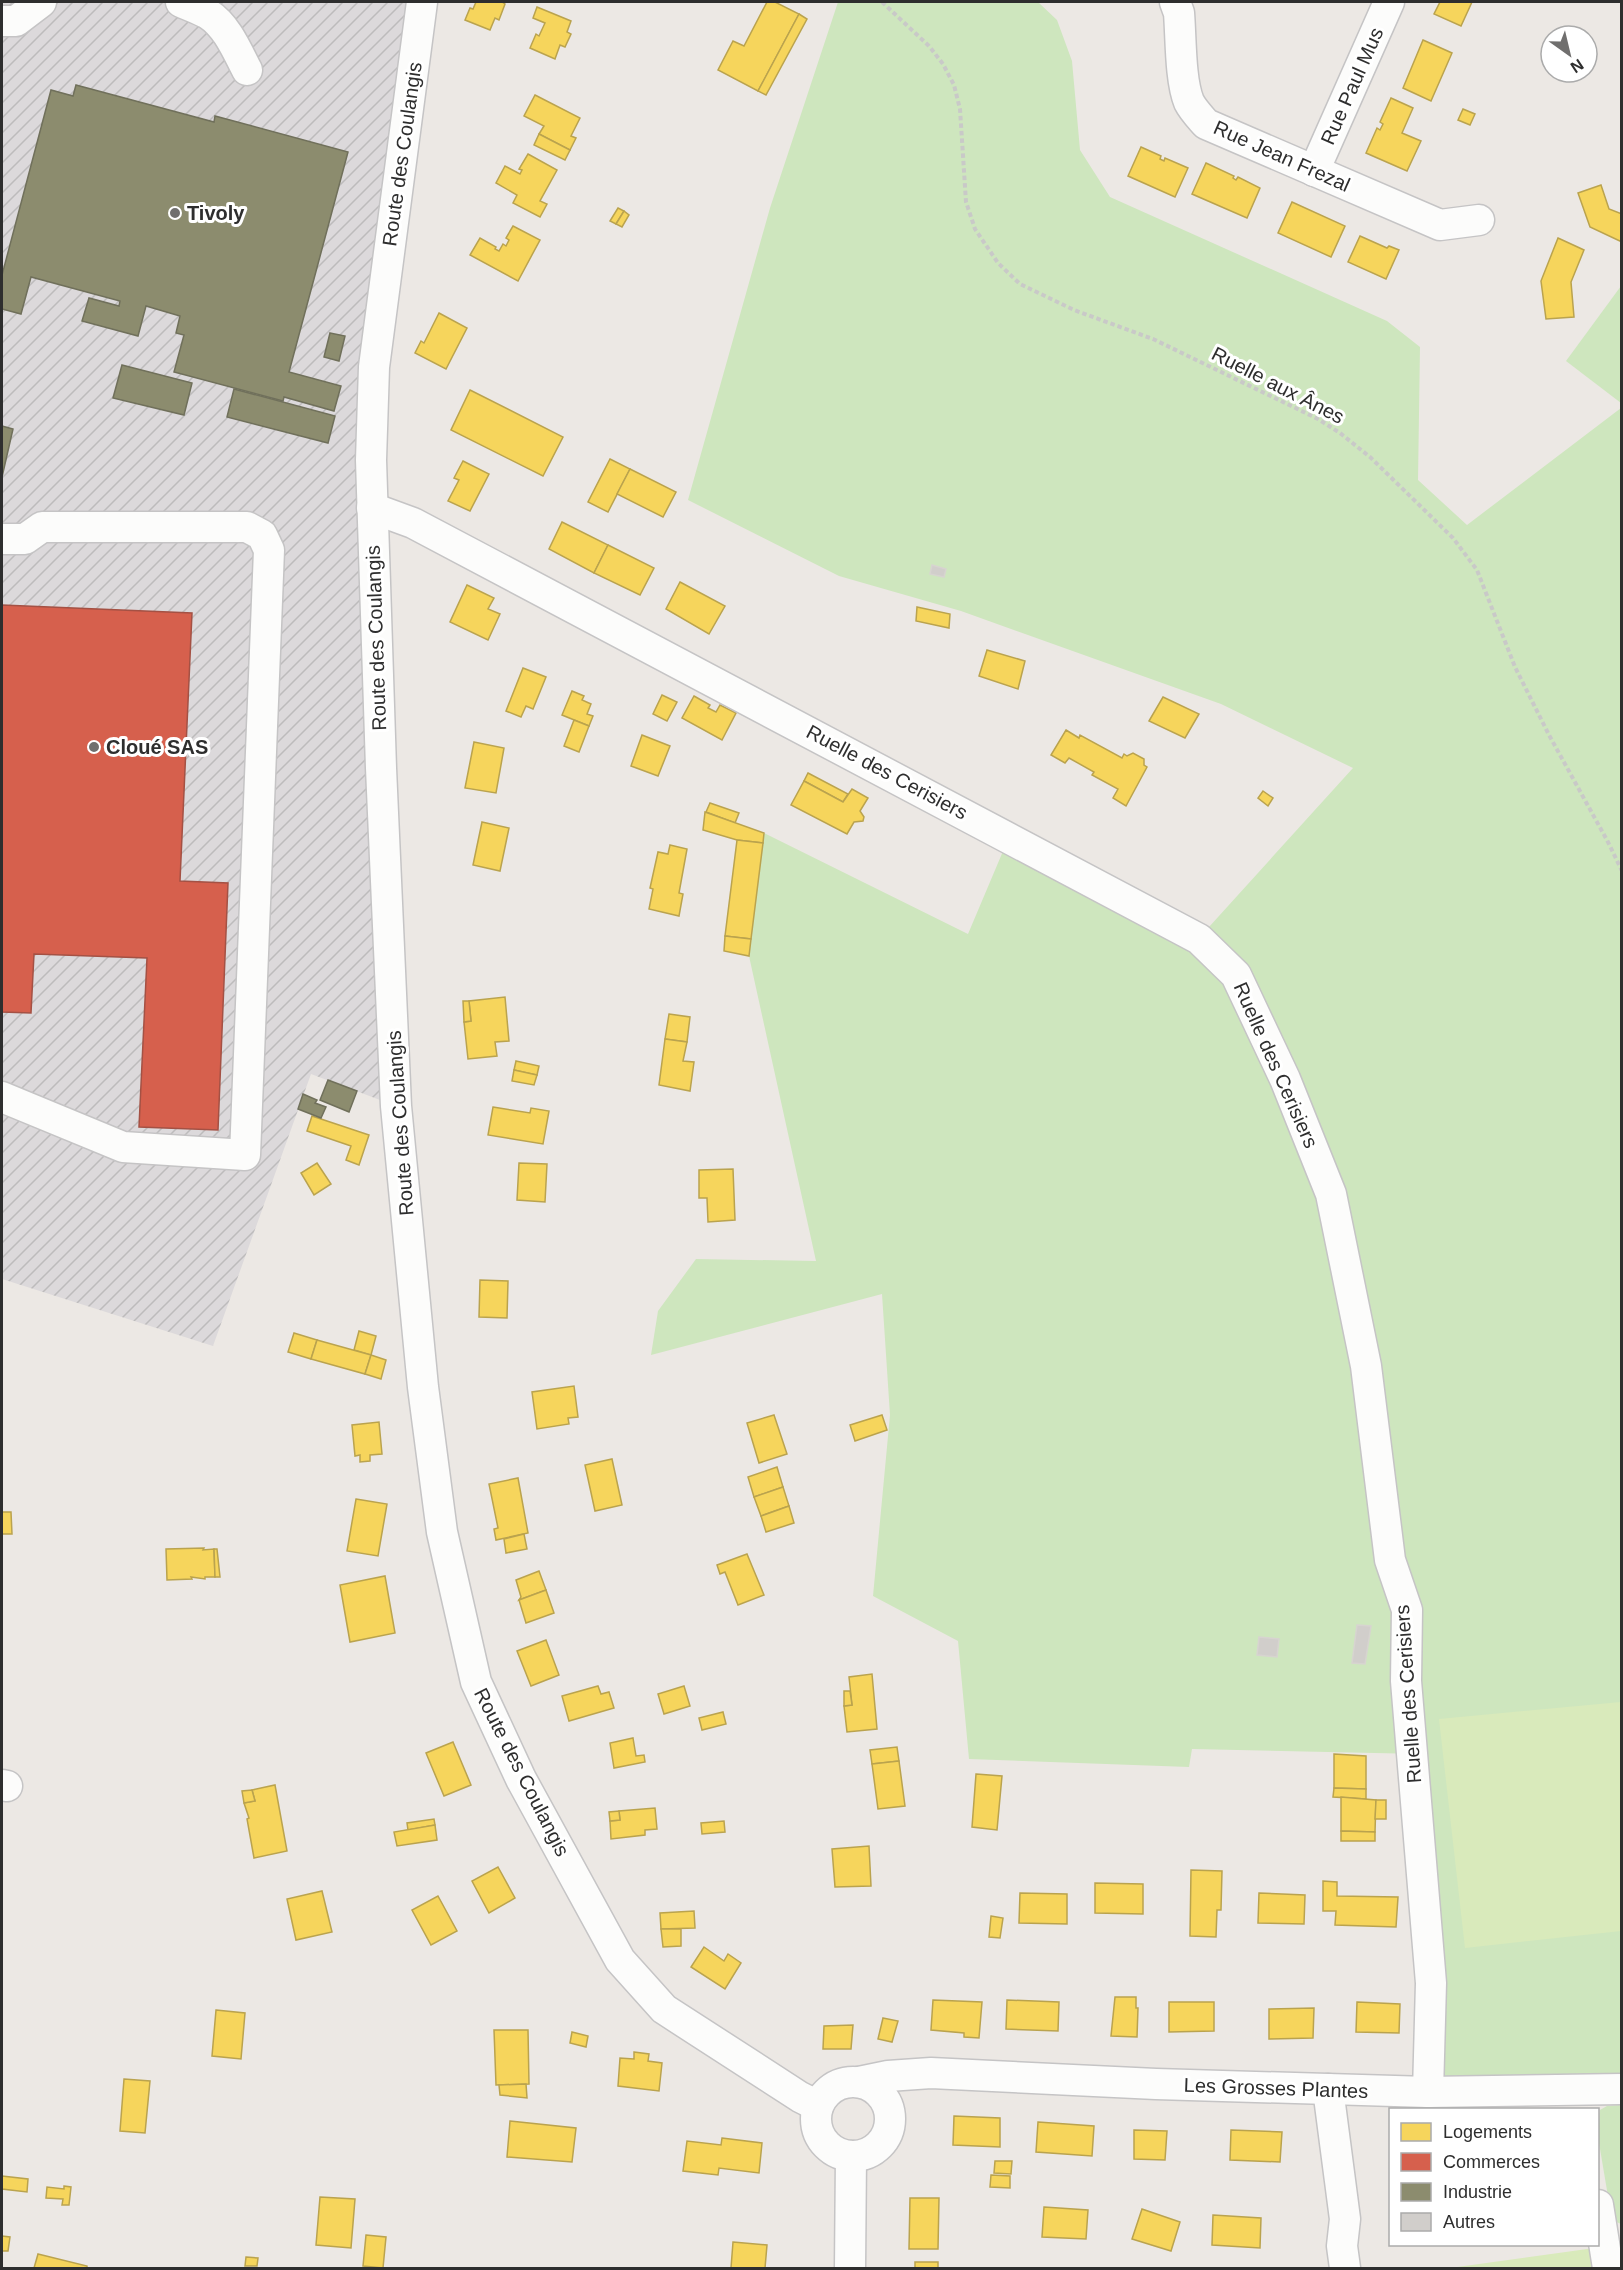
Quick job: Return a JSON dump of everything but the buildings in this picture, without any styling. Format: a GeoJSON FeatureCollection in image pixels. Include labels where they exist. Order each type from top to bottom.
{"type":"FeatureCollection","features":[{"type":"Feature","properties":{"kind":"street"},"geometry":{"type":"LineString","coordinates":[[2,21],[16,21],[40,2]]}},
{"type":"Feature","properties":{"kind":"street"},"geometry":{"type":"LineString","coordinates":[[181,2],[210,15],[236,48],[247,70]]}},
{"type":"Feature","properties":{"kind":"street","name":"Route des Coulangis"},"geometry":{"type":"LineString","coordinates":[[422,2],[374,367],[371,460],[381,768],[396,1106],[423,1387],[441,1521],[476,1682],[521,1779],[620,1960],[664,2009],[800,2097],[818,2106]]}},
{"type":"Feature","properties":{"kind":"street","name":"Rue Jean Frezal"},"geometry":{"type":"LineString","coordinates":[[1175,2],[1179,13],[1185,85],[1195,112],[1206,124],[1440,225],[1479,220]]}},
{"type":"Feature","properties":{"kind":"street","name":"Rue Paul Mus"},"geometry":{"type":"LineString","coordinates":[[1314,171],[1389,2]]}},
{"type":"Feature","properties":{"kind":"street","name":"Ruelle des Cerisiers"},"geometry":{"type":"LineString","coordinates":[[372,508],[413,523],[1199,939],[1236,975],[1286,1079],[1331,1194],[1366,1366],[1390,1560],[1407,1610],[1406,1681],[1431,1983],[1428,2092]]}},
{"type":"Feature","properties":{"kind":"street"},"geometry":{"type":"LineString","coordinates":[[2,539],[25,539],[42,527],[247,527],[262,535],[269,550],[245,1155],[123,1147],[2,1097]]}},
{"type":"Feature","properties":{"kind":"street"},"geometry":{"type":"LineString","coordinates":[[888,2106],[931,2073]]}},
{"type":"Feature","properties":{"kind":"street","name":"Les Grosses Plantes"},"geometry":{"type":"LineString","coordinates":[[859,2082],[888,2076],[931,2073],[1583,2100],[1622,2089]]}},
{"type":"Feature","properties":{"kind":"street"},"geometry":{"type":"LineString","coordinates":[[849,2082],[859,2082],[881,2094],[888,2106],[890,2118],[888,2130],[883,2141],[863,2155],[840,2154],[829,2148],[817,2129],[818,2106],[830,2090],[849,2082]]}},
{"type":"Feature","properties":{"kind":"street"},"geometry":{"type":"LineString","coordinates":[[1328,2089],[1345,2219],[1342,2246],[1345,2268]]}},
{"type":"Feature","properties":{"kind":"street"},"geometry":{"type":"LineString","coordinates":[[850,2268],[851,2156]]}},
{"type":"Feature","properties":{"kind":"street"},"geometry":{"type":"LineString","coordinates":[[1599,2211],[1608,2268]]}},
{"type":"Feature","properties":{"kind":"path","name":"Ruelle aux Ânes"},"geometry":{"type":"LineString","coordinates":[[882,2],[929,46],[944,64],[954,85],[960,109],[966,202],[975,229],[999,263],[1020,285],[1074,310],[1153,339],[1318,419],[1370,457],[1453,538],[1478,570],[1515,667],[1622,871]]}},
{"type":"Feature","properties":{"kind":"shaded area"},"geometry":{"type":"Polygon","coordinates":[[[2,2],[422,2],[374,367],[396,1106],[311,1074],[213,1346],[2,1279],[2,2]]]}},
{"type":"Feature","properties":{"kind":"green space"},"geometry":{"type":"Polygon","coordinates":[[[838,2],[1038,2],[1057,20],[1072,61],[1080,150],[1110,197],[1387,321],[1420,347],[1418,480],[1467,525],[1621,408],[1621,2083],[1442,2108],[1433,1901],[1421,1754],[1192,1749],[1189,1767],[969,1759],[958,1641],[873,1596],[890,1415],[882,1294],[651,1355],[658,1311],[696,1259],[816,1261],[749,956],[764,833],[968,934],[1009,837],[1199,938],[1353,768],[1221,704],[961,611],[839,576],[688,500],[770,208],[838,2]]]}},
{"type":"Feature","properties":{"kind":"green space"},"geometry":{"type":"Polygon","coordinates":[[[1621,286],[1621,403],[1566,361],[1621,286]]]}},
{"type":"Feature","properties":{"kind":"green space"},"geometry":{"type":"Polygon","coordinates":[[[1621,1702],[1621,1931],[1465,1948],[1439,1719],[1621,1702]]]}},
{"type":"Feature","properties":{"kind":"green space"},"geometry":{"type":"Polygon","coordinates":[[[1621,2105],[1621,2224],[1612,2220],[1599,2143],[1600,2110],[1607,2106],[1621,2105]]]}},
{"type":"Feature","properties":{"kind":"green space"},"geometry":{"type":"Polygon","coordinates":[[[1609,2246],[1612,2268],[1450,2268],[1609,2246]]]}},
{"type":"Feature","properties":{"kind":"place","name":"Tivoly"},"geometry":{"type":"Point","coordinates":[175,213]}},
{"type":"Feature","properties":{"kind":"place","name":"Cloué SAS"},"geometry":{"type":"Point","coordinates":[94,747]}}]}
